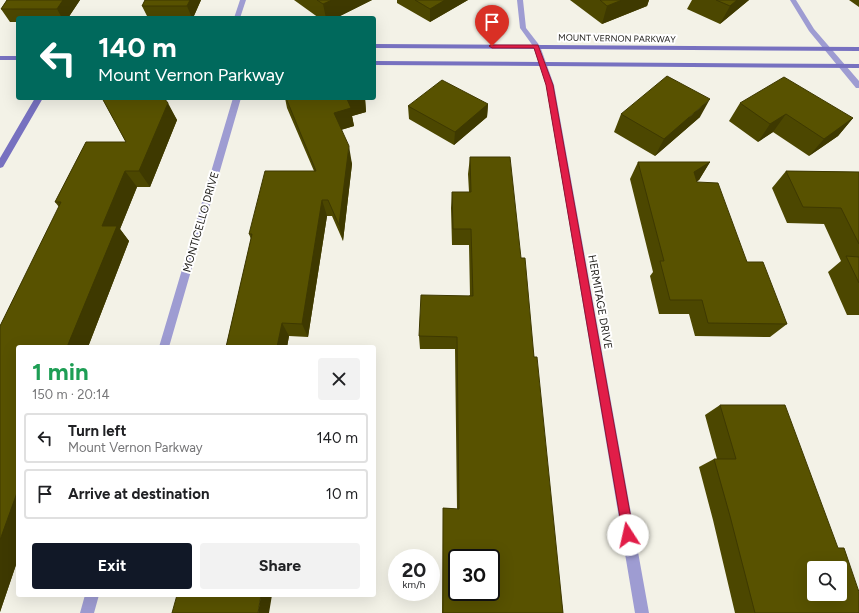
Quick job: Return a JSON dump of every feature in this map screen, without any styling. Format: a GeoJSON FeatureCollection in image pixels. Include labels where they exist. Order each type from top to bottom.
{"type":"FeatureCollection","features":[{"type":"Feature","properties":{"kind":"street"},"geometry":{"type":"LineString","coordinates":[[238,16],[243,0]]}},
{"type":"Feature","properties":{"kind":"street","name":"HERMITAGE DRIVE"},"geometry":{"type":"LineString","coordinates":[[520,0],[523,28],[536,46],[550,85],[642,613]]}},
{"type":"Feature","properties":{"kind":"street"},"geometry":{"type":"LineString","coordinates":[[793,0],[811,30],[829,49],[859,86]]}},
{"type":"Feature","properties":{"kind":"street","name":"MOUNT VERNON PARKWAY"},"geometry":{"type":"LineString","coordinates":[[376,46],[859,49]]}},
{"type":"Feature","properties":{"kind":"street"},"geometry":{"type":"LineString","coordinates":[[0,58],[16,58]]}},
{"type":"Feature","properties":{"kind":"street"},"geometry":{"type":"LineString","coordinates":[[376,63],[859,66]]}},
{"type":"Feature","properties":{"kind":"street"},"geometry":{"type":"LineString","coordinates":[[0,165],[38,100]]}},
{"type":"Feature","properties":{"kind":"street","name":"MONTICELLO DRIVE"},"geometry":{"type":"LineString","coordinates":[[165,345],[236,100]]}},
{"type":"Feature","properties":{"kind":"street"},"geometry":{"type":"LineString","coordinates":[[87,613],[91,597]]}},
{"type":"Feature","properties":{"kind":"building"},"geometry":{"type":"Polygon","coordinates":[[[7,0],[63,0],[57,9],[1,9],[7,0]]]}},
{"type":"Feature","properties":{"kind":"building"},"geometry":{"type":"Polygon","coordinates":[[[145,0],[190,0],[187,6],[142,6],[145,0]]]}},
{"type":"Feature","properties":{"kind":"building"},"geometry":{"type":"Polygon","coordinates":[[[317,0],[332,0],[323,4],[317,0]]]}},
{"type":"Feature","properties":{"kind":"building"},"geometry":{"type":"Polygon","coordinates":[[[415,0],[445,0],[430,9],[415,0]]]}},
{"type":"Feature","properties":{"kind":"building"},"geometry":{"type":"Polygon","coordinates":[[[600,0],[622,0],[607,6],[600,0]]]}},
{"type":"Feature","properties":{"kind":"building"},"geometry":{"type":"Polygon","coordinates":[[[716,0],[737,0],[730,6],[716,0]]]}},
{"type":"Feature","properties":{"kind":"building"},"geometry":{"type":"Polygon","coordinates":[[[667,76],[710,99],[664,139],[621,114],[667,76]]]}},
{"type":"Feature","properties":{"kind":"building"},"geometry":{"type":"Polygon","coordinates":[[[784,77],[853,118],[824,139],[786,114],[770,124],[740,103],[784,77]]]}},
{"type":"Feature","properties":{"kind":"building"},"geometry":{"type":"Polygon","coordinates":[[[442,80],[488,104],[455,132],[408,106],[442,80]]]}},
{"type":"Feature","properties":{"kind":"building"},"geometry":{"type":"Polygon","coordinates":[[[103,100],[166,100],[168,103],[139,171],[125,171],[102,226],[117,226],[68,345],[16,345],[16,496],[0,540],[0,326],[61,202],[55,202],[86,142],[126,142],[103,100]]]}},
{"type":"Feature","properties":{"kind":"building"},"geometry":{"type":"Polygon","coordinates":[[[287,100],[347,100],[351,108],[334,113],[349,146],[339,225],[328,200],[322,200],[302,324],[282,323],[277,345],[226,345],[252,234],[249,234],[265,171],[316,171],[287,100]]]}},
{"type":"Feature","properties":{"kind":"building"},"geometry":{"type":"Polygon","coordinates":[[[470,157],[510,157],[521,258],[525,258],[534,357],[537,357],[563,613],[443,613],[443,508],[459,509],[457,337],[419,336],[421,295],[473,296],[471,229],[453,229],[452,192],[471,192],[470,157]]]}},
{"type":"Feature","properties":{"kind":"building"},"geometry":{"type":"Polygon","coordinates":[[[638,162],[710,162],[694,172],[697,182],[718,183],[747,262],[763,262],[787,324],[708,323],[702,300],[670,300],[660,261],[664,261],[638,162]]]}},
{"type":"Feature","properties":{"kind":"building"},"geometry":{"type":"Polygon","coordinates":[[[786,171],[859,172],[859,244],[841,208],[803,207],[786,171]]]}},
{"type":"Feature","properties":{"kind":"building"},"geometry":{"type":"Polygon","coordinates":[[[846,256],[859,257],[859,283],[846,256]]]}},
{"type":"Feature","properties":{"kind":"building"},"geometry":{"type":"Polygon","coordinates":[[[720,405],[785,405],[838,548],[844,548],[859,592],[859,613],[755,613],[714,459],[736,459],[720,405]]]}},
{"type":"Feature","properties":{"kind":"building"},"geometry":{"type":"Polygon","coordinates":[[[176,597],[261,597],[258,613],[172,613],[176,597]]]}},
{"type":"Feature","properties":{"kind":"route"},"geometry":{"type":"LineString","coordinates":[[492,46],[536,46],[550,85],[628,535]]}}]}
